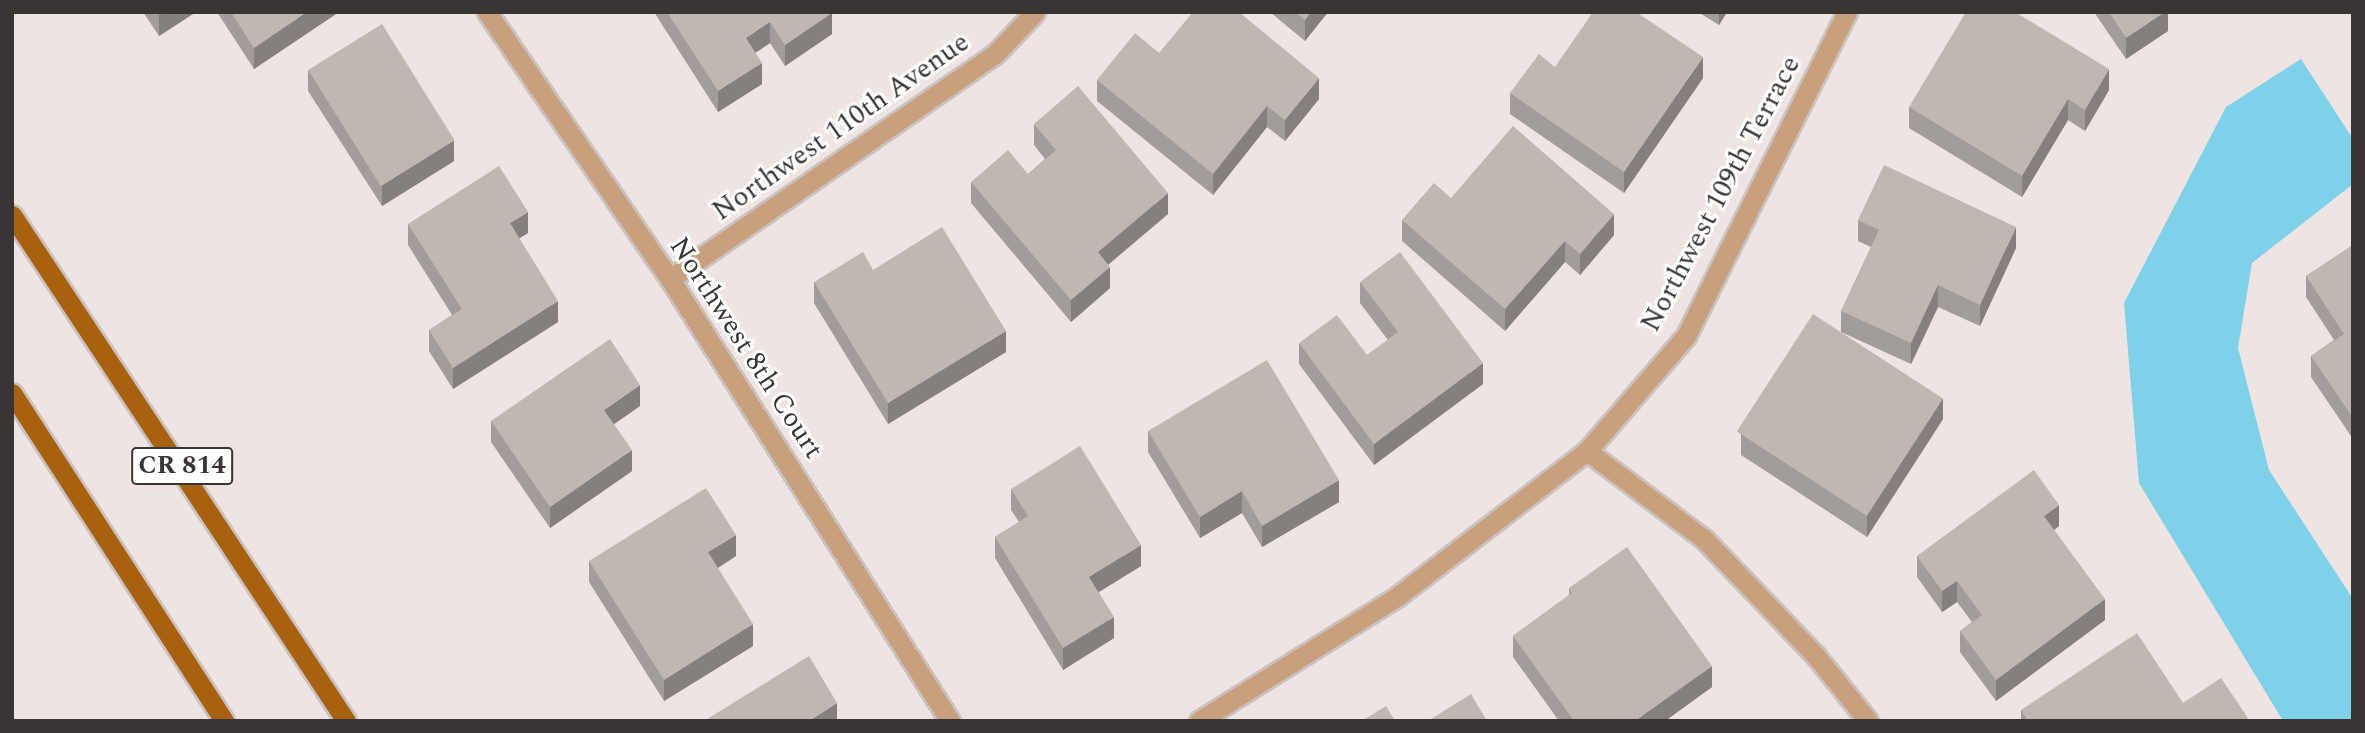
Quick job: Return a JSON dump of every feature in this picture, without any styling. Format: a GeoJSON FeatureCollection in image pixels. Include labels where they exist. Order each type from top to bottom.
{"type":"FeatureCollection","features":[{"type":"Feature","properties":{"kind":"main road","name":"CR 814"},"geometry":{"type":"LineString","coordinates":[[12,215],[346,721]]}},
{"type":"Feature","properties":{"kind":"main road"},"geometry":{"type":"LineString","coordinates":[[12,393],[224,721]]}},
{"type":"Feature","properties":{"kind":"street","name":"Northwest 8th Court"},"geometry":{"type":"LineString","coordinates":[[487,12],[670,279],[950,721]]}},
{"type":"Feature","properties":{"kind":"street","name":"Northwest 110th Avenue"},"geometry":{"type":"LineString","coordinates":[[670,279],[995,54],[1035,12]]}},
{"type":"Feature","properties":{"kind":"street","name":"Northwest 109th Terrace"},"geometry":{"type":"LineString","coordinates":[[1199,721],[1398,596],[1587,451],[1686,336],[1847,12]]}},
{"type":"Feature","properties":{"kind":"street"},"geometry":{"type":"LineString","coordinates":[[1587,451],[1705,540],[1816,656],[1868,721]]}},
{"type":"Feature","properties":{"kind":"water"},"geometry":{"type":"Polygon","coordinates":[[[2301,59],[2353,139],[2353,184],[2252,263],[2238,348],[2269,470],[2353,599],[2353,721],[2283,721],[2139,483],[2124,303],[2226,107],[2301,59]]]}},
{"type":"Feature","properties":{"kind":"building"},"geometry":{"type":"Polygon","coordinates":[[[231,12],[307,12],[254,48],[231,12]]]}},
{"type":"Feature","properties":{"kind":"building"},"geometry":{"type":"Polygon","coordinates":[[[667,12],[832,13],[785,45],[770,22],[746,38],[762,63],[718,91],[667,12]]]}},
{"type":"Feature","properties":{"kind":"building"},"geometry":{"type":"Polygon","coordinates":[[[1193,12],[1239,12],[1319,78],[1285,120],[1267,106],[1213,174],[1097,80],[1135,33],[1159,53],[1193,12]]]}},
{"type":"Feature","properties":{"kind":"building"},"geometry":{"type":"Polygon","coordinates":[[[1295,12],[1311,12],[1305,20],[1295,12]]]}},
{"type":"Feature","properties":{"kind":"building"},"geometry":{"type":"Polygon","coordinates":[[[1593,12],[1636,12],[1703,57],[1624,172],[1510,93],[1539,54],[1555,67],[1593,12]]]}},
{"type":"Feature","properties":{"kind":"building"},"geometry":{"type":"Polygon","coordinates":[[[1966,12],[2015,12],[2109,69],[2085,110],[2068,99],[2022,176],[1909,107],[1966,12]]]}},
{"type":"Feature","properties":{"kind":"building"},"geometry":{"type":"Polygon","coordinates":[[[2109,12],[2165,12],[2126,38],[2109,12]]]}},
{"type":"Feature","properties":{"kind":"building"},"geometry":{"type":"Polygon","coordinates":[[[382,24],[455,140],[381,186],[308,70],[382,24]]]}},
{"type":"Feature","properties":{"kind":"building"},"geometry":{"type":"Polygon","coordinates":[[[1078,86],[1168,193],[1098,252],[1110,267],[1071,300],[971,182],[1008,150],[1028,174],[1056,150],[1034,124],[1078,86]]]}},
{"type":"Feature","properties":{"kind":"building"},"geometry":{"type":"Polygon","coordinates":[[[1513,126],[1614,214],[1580,254],[1565,241],[1505,309],[1402,220],[1434,183],[1451,198],[1513,126]]]}},
{"type":"Feature","properties":{"kind":"building"},"geometry":{"type":"Polygon","coordinates":[[[1884,165],[2016,227],[1980,305],[1938,285],[1911,343],[1841,311],[1879,230],[1858,220],[1884,165]]]}},
{"type":"Feature","properties":{"kind":"building"},"geometry":{"type":"Polygon","coordinates":[[[499,166],[528,212],[510,223],[558,301],[453,368],[429,330],[462,309],[408,224],[499,166]]]}},
{"type":"Feature","properties":{"kind":"building"},"geometry":{"type":"Polygon","coordinates":[[[942,227],[1006,331],[888,403],[814,282],[863,252],[873,270],[942,227]]]}},
{"type":"Feature","properties":{"kind":"building"},"geometry":{"type":"Polygon","coordinates":[[[2353,245],[2353,418],[2311,356],[2344,334],[2306,276],[2353,245]]]}},
{"type":"Feature","properties":{"kind":"building"},"geometry":{"type":"Polygon","coordinates":[[[1400,252],[1483,363],[1374,444],[1299,343],[1337,315],[1367,355],[1398,332],[1360,282],[1400,252]]]}},
{"type":"Feature","properties":{"kind":"building"},"geometry":{"type":"Polygon","coordinates":[[[1813,314],[1943,398],[1867,516],[1737,431],[1813,314]]]}},
{"type":"Feature","properties":{"kind":"building"},"geometry":{"type":"Polygon","coordinates":[[[610,339],[640,385],[604,410],[632,450],[550,507],[491,421],[610,339]]]}},
{"type":"Feature","properties":{"kind":"building"},"geometry":{"type":"Polygon","coordinates":[[[1267,360],[1339,480],[1262,526],[1242,491],[1200,517],[1148,431],[1267,360]]]}},
{"type":"Feature","properties":{"kind":"building"},"geometry":{"type":"Polygon","coordinates":[[[1080,446],[1141,545],[1089,577],[1114,617],[1063,648],[995,537],[1028,516],[1011,489],[1080,446]]]}},
{"type":"Feature","properties":{"kind":"building"},"geometry":{"type":"Polygon","coordinates":[[[2034,470],[2059,505],[2044,516],[2105,599],[1996,680],[1960,631],[1982,615],[1957,581],[1942,591],[1917,556],[2034,470]]]}},
{"type":"Feature","properties":{"kind":"building"},"geometry":{"type":"Polygon","coordinates":[[[706,488],[736,535],[708,552],[753,624],[664,680],[589,561],[706,488]]]}},
{"type":"Feature","properties":{"kind":"building"},"geometry":{"type":"Polygon","coordinates":[[[1627,547],[1712,666],[1635,721],[1574,721],[1513,636],[1572,593],[1569,588],[1627,547]]]}},
{"type":"Feature","properties":{"kind":"building"},"geometry":{"type":"Polygon","coordinates":[[[2137,633],[2183,703],[2221,678],[2248,718],[2244,721],[2028,721],[2021,710],[2137,633]]]}},
{"type":"Feature","properties":{"kind":"building"},"geometry":{"type":"Polygon","coordinates":[[[809,656],[837,703],[809,721],[704,721],[809,656]]]}},
{"type":"Feature","properties":{"kind":"building"},"geometry":{"type":"Polygon","coordinates":[[[1471,694],[1487,721],[1428,721],[1471,694]]]}},
{"type":"Feature","properties":{"kind":"building"},"geometry":{"type":"Polygon","coordinates":[[[1386,706],[1395,721],[1362,721],[1386,706]]]}}]}
